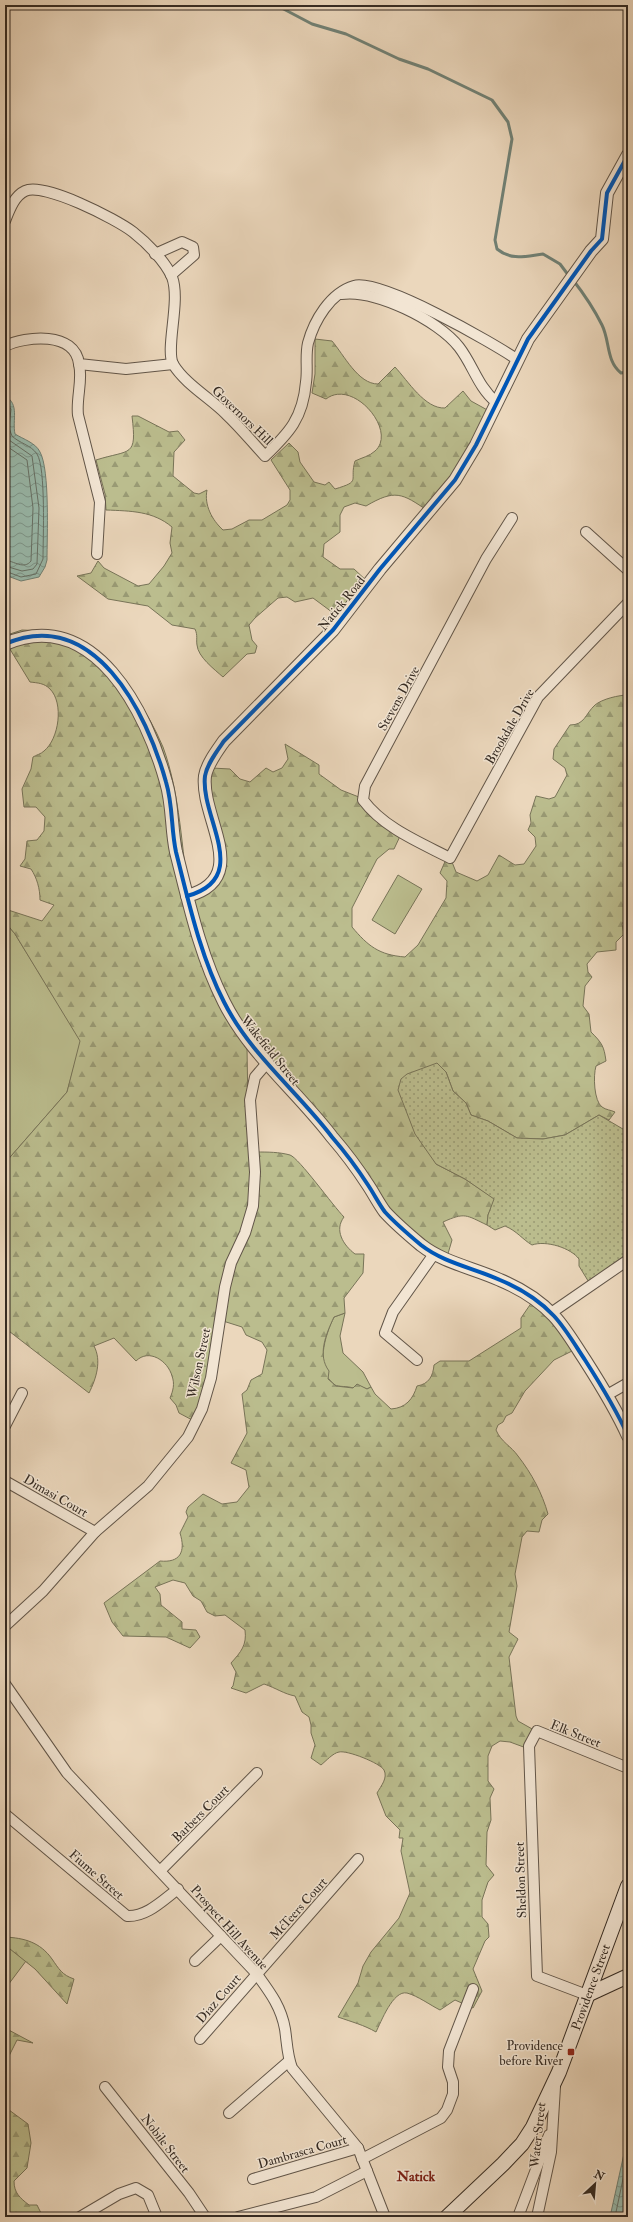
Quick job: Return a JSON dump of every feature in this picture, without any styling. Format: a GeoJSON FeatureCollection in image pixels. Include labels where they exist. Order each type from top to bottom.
{"type":"FeatureCollection","features":[{"type":"Feature","properties":{"kind":"main road","name":"Providence Street"},"geometry":{"type":"LineString","coordinates":[[447,2217],[522,2144],[533,2127],[555,2080],[628,1886]]}},
{"type":"Feature","properties":{"kind":"main road"},"geometry":{"type":"LineString","coordinates":[[587,1995],[628,1976]]}},
{"type":"Feature","properties":{"kind":"street","name":"Natick Road"},"geometry":{"type":"LineString","coordinates":[[187,896],[201,892],[214,882],[221,866],[219,841],[206,798],[205,775],[215,754],[224,741],[333,630],[380,569],[455,480],[476,445],[528,339],[591,251],[602,239],[607,193],[628,155]]}},
{"type":"Feature","properties":{"kind":"street"},"geometry":{"type":"LineString","coordinates":[[5,221],[12,204],[24,192],[37,189],[52,192],[123,225],[155,254],[171,275],[175,295],[171,356],[173,364],[132,369],[79,364]]}},
{"type":"Feature","properties":{"kind":"street"},"geometry":{"type":"LineString","coordinates":[[155,254],[182,242],[193,247],[194,255],[171,275]]}},
{"type":"Feature","properties":{"kind":"street","name":"Governors Hill"},"geometry":{"type":"LineString","coordinates":[[173,364],[191,384],[227,414],[264,456],[286,435],[297,420],[305,395],[308,345],[320,314],[339,295],[357,286],[363,285],[386,292],[461,326],[518,360]]}},
{"type":"Feature","properties":{"kind":"street"},"geometry":{"type":"LineString","coordinates":[[339,295],[357,293],[370,296],[414,314],[442,331],[460,348],[480,385],[496,402]]}},
{"type":"Feature","properties":{"kind":"street"},"geometry":{"type":"LineString","coordinates":[[5,346],[24,339],[57,341],[72,349],[77,356],[79,364],[78,415],[100,502],[97,554]]}},
{"type":"Feature","properties":{"kind":"street","name":"Stevens Drive"},"geometry":{"type":"LineString","coordinates":[[450,858],[398,831],[373,812],[363,800],[363,796],[365,786],[372,771],[486,559],[512,518]]}},
{"type":"Feature","properties":{"kind":"street"},"geometry":{"type":"LineString","coordinates":[[586,532],[628,570]]}},
{"type":"Feature","properties":{"kind":"street","name":"Brookdale Drive"},"geometry":{"type":"LineString","coordinates":[[450,858],[538,697],[628,603]]}},
{"type":"Feature","properties":{"kind":"street","name":"Wakefield Street"},"geometry":{"type":"LineString","coordinates":[[5,644],[34,634],[52,635],[73,641],[90,651],[118,681],[135,705],[167,785],[173,841],[200,943],[215,984],[231,1016],[246,1038],[343,1150],[384,1211],[409,1236],[434,1254],[502,1280],[551,1313],[565,1330],[607,1395],[628,1436]]}},
{"type":"Feature","properties":{"kind":"street","name":"Wilson Street"},"geometry":{"type":"LineString","coordinates":[[5,1626],[43,1591],[95,1532],[148,1486],[188,1437],[202,1409],[211,1378],[225,1287],[231,1263],[244,1233],[253,1206],[255,1172],[250,1100],[253,1081],[259,1071],[267,1063]]}},
{"type":"Feature","properties":{"kind":"street"},"geometry":{"type":"LineString","coordinates":[[417,1360],[385,1333],[393,1312],[434,1254]]}},
{"type":"Feature","properties":{"kind":"street"},"geometry":{"type":"LineString","coordinates":[[551,1313],[628,1260]]}},
{"type":"Feature","properties":{"kind":"street"},"geometry":{"type":"LineString","coordinates":[[607,1395],[628,1382]]}},
{"type":"Feature","properties":{"kind":"street"},"geometry":{"type":"LineString","coordinates":[[5,1426],[22,1393]]}},
{"type":"Feature","properties":{"kind":"street","name":"Dimasi Court"},"geometry":{"type":"LineString","coordinates":[[5,1481],[95,1532]]}},
{"type":"Feature","properties":{"kind":"street","name":"Prospect Hill Avenue"},"geometry":{"type":"LineString","coordinates":[[6,1688],[67,1772],[161,1870],[256,1973],[273,1995],[279,2007],[289,2061],[294,2071],[323,2104],[358,2148],[385,2217]]}},
{"type":"Feature","properties":{"kind":"street","name":"Elk Street"},"geometry":{"type":"LineString","coordinates":[[537,1731],[628,1768]]}},
{"type":"Feature","properties":{"kind":"street","name":"Sheldon Street"},"geometry":{"type":"LineString","coordinates":[[537,1731],[529,1746],[537,1976],[587,1995]]}},
{"type":"Feature","properties":{"kind":"street","name":"Barbers Court"},"geometry":{"type":"LineString","coordinates":[[161,1870],[257,1773]]}},
{"type":"Feature","properties":{"kind":"street","name":"Fiume Street"},"geometry":{"type":"LineString","coordinates":[[5,1814],[127,1916],[135,1916],[143,1913],[178,1889]]}},
{"type":"Feature","properties":{"kind":"street","name":"McTeers Court"},"geometry":{"type":"LineString","coordinates":[[256,1973],[358,1860]]}},
{"type":"Feature","properties":{"kind":"street"},"geometry":{"type":"LineString","coordinates":[[195,1961],[221,1936]]}},
{"type":"Feature","properties":{"kind":"street","name":"Diaz Court"},"geometry":{"type":"LineString","coordinates":[[200,2039],[256,1973]]}},
{"type":"Feature","properties":{"kind":"street"},"geometry":{"type":"LineString","coordinates":[[362,2159],[441,2118],[447,2110],[454,2089],[454,2082],[448,2067],[449,2051],[473,1989]]}},
{"type":"Feature","properties":{"kind":"street"},"geometry":{"type":"LineString","coordinates":[[229,2113],[289,2061]]}},
{"type":"Feature","properties":{"kind":"street","name":"Water Street"},"geometry":{"type":"LineString","coordinates":[[537,2217],[551,2152],[555,2080]]}},
{"type":"Feature","properties":{"kind":"street","name":"Nobile Street"},"geometry":{"type":"LineString","coordinates":[[105,2087],[189,2193],[205,2217]]}},
{"type":"Feature","properties":{"kind":"street"},"geometry":{"type":"LineString","coordinates":[[518,2217],[552,2128]]}},
{"type":"Feature","properties":{"kind":"street","name":"Dambrasca Court"},"geometry":{"type":"LineString","coordinates":[[253,2179],[358,2148]]}},
{"type":"Feature","properties":{"kind":"street"},"geometry":{"type":"LineString","coordinates":[[238,2217],[316,2197],[367,2171]]}},
{"type":"Feature","properties":{"kind":"street"},"geometry":{"type":"LineString","coordinates":[[80,2217],[119,2194],[136,2188],[148,2195],[157,2217]]}},
{"type":"Feature","properties":{"kind":"green space"},"geometry":{"type":"Polygon","coordinates":[[[315,339],[332,341],[352,368],[371,383],[378,384],[395,367],[417,393],[431,404],[445,408],[463,391],[471,401],[491,412],[491,416],[428,511],[411,500],[398,495],[384,497],[366,506],[355,503],[344,507],[340,515],[340,532],[324,544],[323,557],[340,569],[354,569],[369,583],[340,618],[313,598],[295,602],[287,597],[278,598],[249,625],[252,640],[257,646],[255,653],[247,654],[223,677],[200,654],[195,629],[172,625],[148,606],[108,599],[77,576],[91,573],[98,561],[104,568],[138,586],[149,584],[164,566],[172,553],[170,543],[172,527],[165,522],[141,513],[106,510],[105,494],[96,460],[129,450],[133,439],[132,416],[138,416],[169,432],[178,431],[185,440],[174,452],[173,476],[194,493],[199,494],[207,490],[206,496],[208,507],[212,517],[223,530],[232,529],[249,520],[262,520],[287,505],[290,500],[290,490],[271,460],[289,443],[298,452],[300,462],[314,482],[325,485],[329,482],[335,489],[349,484],[353,480],[355,461],[368,456],[375,451],[381,442],[381,431],[377,420],[359,401],[348,395],[337,394],[326,399],[312,393],[315,374],[315,339]]]}},
{"type":"Feature","properties":{"kind":"green space"},"geometry":{"type":"Polygon","coordinates":[[[22,630],[58,634],[74,639],[87,646],[112,666],[138,700],[157,733],[169,765],[180,822],[189,899],[222,868],[208,798],[212,768],[230,769],[240,779],[250,782],[266,768],[273,772],[282,768],[288,759],[285,744],[319,765],[319,774],[341,790],[364,799],[402,832],[394,849],[389,849],[377,859],[352,908],[352,927],[363,939],[381,952],[405,957],[418,945],[446,898],[447,881],[440,873],[447,857],[450,857],[456,872],[477,881],[488,875],[499,855],[515,865],[524,864],[536,846],[535,837],[528,830],[531,823],[530,815],[536,796],[549,799],[555,797],[567,775],[565,768],[553,759],[554,749],[570,725],[575,725],[582,721],[595,705],[611,698],[628,695],[628,914],[622,924],[624,934],[616,942],[616,950],[597,952],[587,964],[588,972],[592,977],[585,986],[583,1006],[589,1014],[591,1032],[602,1045],[604,1052],[606,1061],[596,1066],[595,1088],[599,1104],[604,1108],[615,1112],[609,1120],[599,1115],[565,1135],[543,1139],[517,1138],[488,1121],[471,1115],[466,1103],[453,1091],[446,1072],[436,1164],[465,1179],[495,1199],[488,1215],[487,1225],[465,1216],[456,1217],[443,1222],[452,1240],[447,1257],[406,1231],[359,1171],[247,1047],[248,1110],[256,1152],[282,1153],[290,1155],[301,1164],[344,1217],[341,1222],[340,1232],[344,1242],[355,1254],[364,1254],[363,1273],[344,1298],[345,1313],[334,1317],[328,1330],[323,1351],[325,1365],[329,1371],[328,1379],[336,1386],[353,1388],[357,1384],[367,1389],[371,1387],[375,1394],[391,1409],[401,1407],[411,1399],[417,1386],[430,1379],[433,1373],[434,1365],[440,1361],[469,1361],[521,1328],[521,1318],[534,1299],[576,1349],[554,1360],[525,1391],[512,1413],[506,1416],[503,1422],[498,1425],[496,1430],[528,1470],[540,1491],[548,1514],[542,1520],[539,1532],[527,1531],[522,1537],[515,1574],[517,1586],[509,1632],[518,1639],[509,1657],[516,1716],[518,1721],[534,1730],[529,1749],[510,1742],[500,1741],[492,1746],[488,1756],[488,1781],[494,1789],[490,1798],[491,1820],[487,1832],[486,1865],[494,1875],[488,1882],[482,1900],[482,1917],[488,1924],[489,1937],[485,1941],[473,1969],[482,1991],[473,2008],[455,2000],[440,2010],[420,1998],[411,1994],[402,1993],[392,2001],[376,2032],[362,2025],[338,2017],[358,1983],[363,1966],[371,1952],[399,1918],[410,1893],[401,1851],[403,1838],[399,1838],[400,1830],[386,1816],[377,1793],[385,1779],[384,1770],[370,1761],[356,1755],[343,1752],[334,1754],[321,1765],[311,1758],[315,1745],[311,1733],[309,1717],[302,1712],[295,1696],[264,1684],[246,1693],[231,1688],[233,1686],[236,1672],[231,1663],[238,1655],[244,1644],[245,1630],[225,1615],[215,1616],[207,1612],[201,1601],[193,1596],[185,1583],[173,1580],[155,1587],[160,1594],[161,1605],[182,1622],[182,1629],[196,1630],[200,1637],[190,1648],[166,1637],[123,1636],[112,1622],[104,1603],[160,1561],[172,1560],[180,1555],[182,1551],[182,1540],[180,1533],[188,1517],[186,1512],[188,1507],[203,1494],[222,1504],[237,1502],[249,1487],[246,1470],[231,1463],[247,1433],[242,1394],[247,1390],[251,1380],[262,1374],[267,1350],[262,1342],[246,1335],[242,1327],[223,1321],[196,1422],[179,1413],[176,1405],[170,1398],[173,1382],[170,1371],[162,1361],[157,1358],[147,1356],[141,1357],[136,1361],[114,1338],[94,1346],[98,1358],[98,1364],[96,1376],[89,1393],[5,1328],[5,1163],[67,1092],[80,1041],[15,934],[5,922],[5,909],[42,921],[54,905],[40,900],[38,884],[33,872],[31,869],[20,866],[25,859],[27,841],[37,840],[44,831],[45,817],[36,807],[24,807],[22,789],[31,769],[33,757],[44,751],[49,745],[56,730],[58,721],[57,703],[54,695],[48,687],[43,684],[30,682],[5,641],[7,635],[22,630]]]}},
{"type":"Feature","properties":{"kind":"green space"},"geometry":{"type":"Polygon","coordinates":[[[398,875],[422,889],[395,934],[372,920],[398,875]]]}},
{"type":"Feature","properties":{"kind":"green space"},"geometry":{"type":"Polygon","coordinates":[[[5,922],[15,934],[81,1041],[67,1092],[5,1163],[5,922]]]}},
{"type":"Feature","properties":{"kind":"green space"},"geometry":{"type":"Polygon","coordinates":[[[437,1063],[446,1072],[453,1091],[466,1103],[471,1115],[488,1121],[517,1138],[543,1139],[565,1135],[599,1115],[628,1132],[628,1260],[590,1284],[579,1266],[579,1259],[570,1251],[551,1244],[532,1245],[513,1230],[505,1226],[495,1230],[487,1225],[488,1215],[494,1199],[465,1179],[436,1164],[415,1134],[398,1090],[401,1079],[407,1074],[437,1063]]]}},
{"type":"Feature","properties":{"kind":"green space"},"geometry":{"type":"Polygon","coordinates":[[[345,1313],[340,1336],[343,1353],[363,1372],[371,1387],[367,1389],[357,1385],[353,1388],[335,1385],[329,1379],[325,1371],[323,1352],[327,1333],[334,1317],[345,1313]]]}},
{"type":"Feature","properties":{"kind":"green space"},"geometry":{"type":"Polygon","coordinates":[[[5,1937],[19,1938],[37,1945],[47,1953],[64,1974],[74,1979],[67,2004],[35,1969],[5,1945],[5,1937]]]}},
{"type":"Feature","properties":{"kind":"green space"},"geometry":{"type":"Polygon","coordinates":[[[5,1944],[26,1961],[5,1989],[5,1944]]]}},
{"type":"Feature","properties":{"kind":"green space"},"geometry":{"type":"Polygon","coordinates":[[[5,2028],[33,2043],[17,2040],[5,2064],[5,2028]]]}},
{"type":"Feature","properties":{"kind":"green space"},"geometry":{"type":"Polygon","coordinates":[[[5,2107],[28,2124],[31,2143],[27,2168],[14,2181],[16,2192],[29,2205],[37,2205],[43,2217],[5,2217],[5,2107]]]}},
{"type":"Feature","properties":{"kind":"water"},"geometry":{"type":"Polygon","coordinates":[[[5,396],[10,399],[14,408],[15,434],[32,444],[40,452],[43,461],[47,488],[47,560],[39,577],[21,581],[5,575],[5,396]]]}},
{"type":"Feature","properties":{"kind":"water"},"geometry":{"type":"Polygon","coordinates":[[[628,2137],[628,2217],[610,2217],[627,2140],[628,2137]]]}},
{"type":"Feature","properties":{"kind":"waterway"},"geometry":{"type":"LineString","coordinates":[[276,5],[312,24],[346,34],[399,59],[428,69],[492,100],[508,122],[512,139],[495,240],[497,249],[508,255],[519,257],[543,254],[560,264],[569,276]]}},
{"type":"Feature","properties":{"kind":"waterway"},"geometry":{"type":"LineString","coordinates":[[573,280],[589,302],[602,325],[613,363],[621,373],[628,372]]}},
{"type":"Feature","properties":{"kind":"cycle path"},"geometry":{"type":"LineString","coordinates":[[187,896],[207,887],[217,876],[220,861],[219,845],[205,792],[205,776],[213,758],[224,741],[333,630],[380,569],[455,480],[476,445],[528,339],[591,251],[602,239],[607,193],[628,155]]}},
{"type":"Feature","properties":{"kind":"cycle path"},"geometry":{"type":"LineString","coordinates":[[5,644],[37,636],[65,639],[90,652],[112,672],[130,698],[145,726],[157,755],[168,791],[176,852],[196,928],[208,966],[224,1002],[247,1039],[342,1148],[385,1212],[398,1225],[430,1251],[449,1261],[507,1283],[529,1295],[554,1316],[597,1379],[628,1436]]}},
{"type":"Feature","properties":{"kind":"place","name":"Providence before River"},"geometry":{"type":"Point","coordinates":[571,2052]}},
{"type":"Feature","properties":{"kind":"district","name":"Natick"},"geometry":{"type":"Point","coordinates":[416,2176]}}]}
